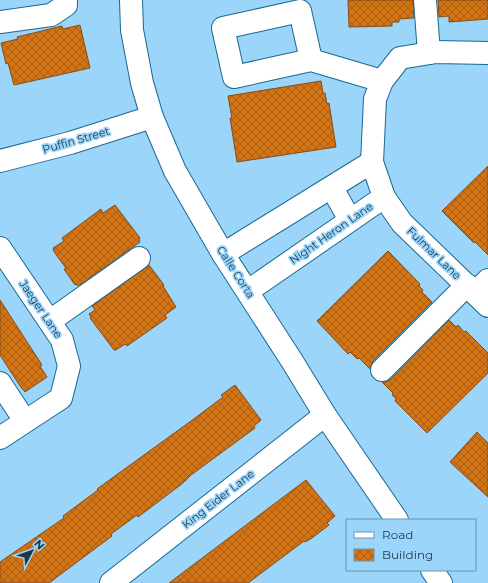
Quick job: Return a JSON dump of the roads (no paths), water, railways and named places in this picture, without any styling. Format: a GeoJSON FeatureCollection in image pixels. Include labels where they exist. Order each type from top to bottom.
{"type":"FeatureCollection","features":[{"type":"Feature","properties":{"kind":"street"},"geometry":{"type":"LineString","coordinates":[[0,22],[51,15],[66,5],[66,0]]}},
{"type":"Feature","properties":{"kind":"street","name":"Calle Corta"},"geometry":{"type":"LineString","coordinates":[[130,0],[132,30],[142,83],[152,117],[175,171],[223,254],[248,291],[326,416],[396,519]]}},
{"type":"Feature","properties":{"kind":"street"},"geometry":{"type":"LineString","coordinates":[[425,0],[429,53]]}},
{"type":"Feature","properties":{"kind":"street","name":"Night Heron Lane"},"geometry":{"type":"LineString","coordinates":[[248,291],[384,197],[372,162],[375,99],[382,81],[400,58],[436,52],[488,53]]}},
{"type":"Feature","properties":{"kind":"street"},"geometry":{"type":"LineString","coordinates":[[311,60],[382,81]]}},
{"type":"Feature","properties":{"kind":"street","name":"Puffin Street"},"geometry":{"type":"LineString","coordinates":[[0,161],[70,143],[152,117]]}},
{"type":"Feature","properties":{"kind":"street"},"geometry":{"type":"LineString","coordinates":[[223,254],[372,162]]}},
{"type":"Feature","properties":{"kind":"street"},"geometry":{"type":"LineString","coordinates":[[332,188],[350,220]]}},
{"type":"Feature","properties":{"kind":"street","name":"Fulmar Lane"},"geometry":{"type":"LineString","coordinates":[[384,197],[402,223],[479,291]]}},
{"type":"Feature","properties":{"kind":"street","name":"Jaeger Lane"},"geometry":{"type":"LineString","coordinates":[[0,248],[62,340],[70,366],[60,398],[25,421]]}},
{"type":"Feature","properties":{"kind":"street"},"geometry":{"type":"LineString","coordinates":[[50,321],[139,258]]}},
{"type":"Feature","properties":{"kind":"street"},"geometry":{"type":"LineString","coordinates":[[382,370],[479,291]]}},
{"type":"Feature","properties":{"kind":"street"},"geometry":{"type":"LineString","coordinates":[[0,383],[25,421],[0,438]]}},
{"type":"Feature","properties":{"kind":"street","name":"King Eider Lane"},"geometry":{"type":"LineString","coordinates":[[111,583],[326,416]]}},
{"type":"Feature","properties":{"kind":"street"},"geometry":{"type":"LineString","coordinates":[[433,571],[441,583]]}}]}
